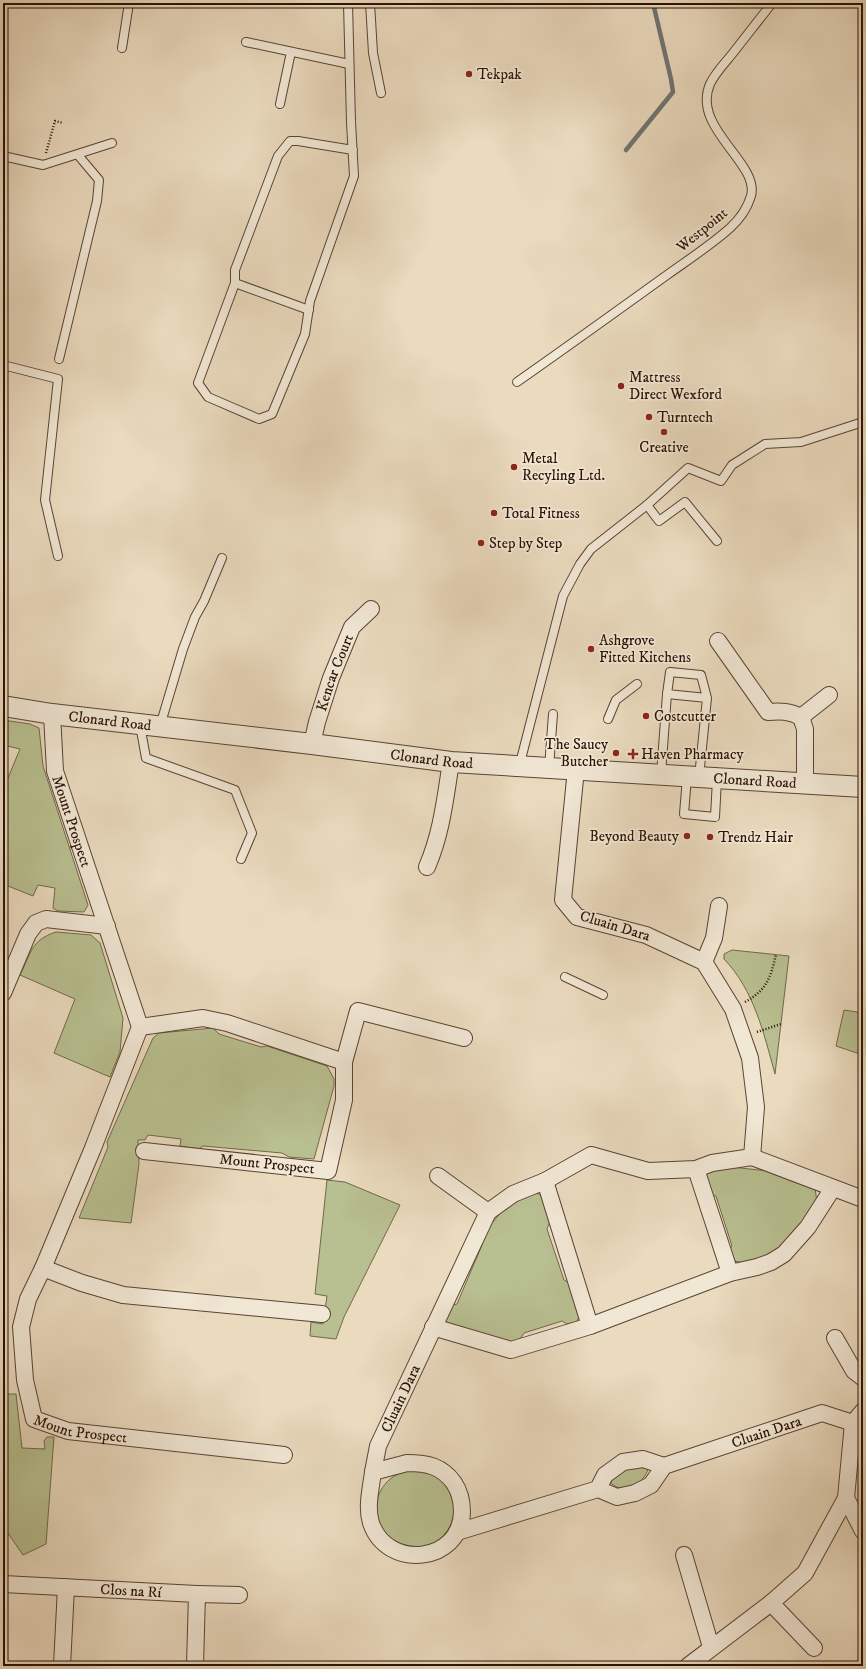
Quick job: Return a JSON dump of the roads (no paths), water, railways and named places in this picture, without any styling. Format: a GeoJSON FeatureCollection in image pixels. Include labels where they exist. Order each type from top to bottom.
{"type":"FeatureCollection","features":[{"type":"Feature","properties":{"kind":"street","name":"Kencar Court"},"geometry":{"type":"LineString","coordinates":[[312,744],[317,722],[331,678],[352,627],[371,609]]}},
{"type":"Feature","properties":{"kind":"street"},"geometry":{"type":"LineString","coordinates":[[718,641],[765,718],[782,711],[791,712],[801,717],[805,729],[805,784]]}},
{"type":"Feature","properties":{"kind":"street"},"geometry":{"type":"LineString","coordinates":[[801,717],[829,695]]}},
{"type":"Feature","properties":{"kind":"street","name":"Clonard Road"},"geometry":{"type":"LineString","coordinates":[[3,706],[52,714],[312,744],[451,762],[863,787]]}},
{"type":"Feature","properties":{"kind":"street","name":"Mount Prospect"},"geometry":{"type":"LineString","coordinates":[[52,714],[55,771],[140,1027],[93,1148],[43,1268],[28,1299],[21,1327],[25,1380],[34,1419],[68,1431],[284,1455]]}},
{"type":"Feature","properties":{"kind":"street"},"geometry":{"type":"LineString","coordinates":[[427,867],[436,845],[443,816],[451,762]]}},
{"type":"Feature","properties":{"kind":"street","name":"Cluain Dara"},"geometry":{"type":"LineString","coordinates":[[576,769],[563,900],[577,917],[646,935],[704,962]]}},
{"type":"Feature","properties":{"kind":"street"},"geometry":{"type":"LineString","coordinates":[[719,906],[714,938],[704,962],[733,1009],[750,1058],[756,1107],[752,1157]]}},
{"type":"Feature","properties":{"kind":"street"},"geometry":{"type":"LineString","coordinates":[[3,993],[28,934],[36,923],[46,919],[107,926]]}},
{"type":"Feature","properties":{"kind":"street","name":"Mount Prospect"},"geometry":{"type":"LineString","coordinates":[[144,1151],[328,1171],[344,1100],[344,1062],[358,1011],[464,1038]]}},
{"type":"Feature","properties":{"kind":"street"},"geometry":{"type":"LineString","coordinates":[[140,1027],[204,1018],[344,1062]]}},
{"type":"Feature","properties":{"kind":"street","name":"Cluain Dara"},"geometry":{"type":"LineString","coordinates":[[373,1472],[407,1463],[422,1463],[436,1467],[449,1476],[458,1488],[462,1503],[462,1518],[457,1532],[447,1544],[434,1553],[418,1556],[403,1554],[388,1547],[377,1536],[370,1522],[369,1506],[373,1472],[378,1446],[488,1212],[513,1194],[545,1181],[591,1155],[648,1171],[696,1169],[712,1162],[752,1157],[863,1199]]}},
{"type":"Feature","properties":{"kind":"street"},"geometry":{"type":"LineString","coordinates":[[696,1169],[730,1273]]}},
{"type":"Feature","properties":{"kind":"street"},"geometry":{"type":"LineString","coordinates":[[438,1176],[488,1212]]}},
{"type":"Feature","properties":{"kind":"street"},"geometry":{"type":"LineString","coordinates":[[545,1181],[590,1326]]}},
{"type":"Feature","properties":{"kind":"street"},"geometry":{"type":"LineString","coordinates":[[433,1327],[511,1350],[590,1326],[730,1273],[757,1267],[771,1262],[784,1254],[808,1227],[833,1188]]}},
{"type":"Feature","properties":{"kind":"street"},"geometry":{"type":"LineString","coordinates":[[43,1268],[82,1283],[124,1295],[322,1314]]}},
{"type":"Feature","properties":{"kind":"street"},"geometry":{"type":"LineString","coordinates":[[835,1338],[854,1371],[863,1378]]}},
{"type":"Feature","properties":{"kind":"street"},"geometry":{"type":"LineString","coordinates":[[688,1666],[711,1647],[771,1603],[805,1572],[846,1498],[853,1423],[863,1411]]}},
{"type":"Feature","properties":{"kind":"street","name":"Cluain Dara"},"geometry":{"type":"LineString","coordinates":[[664,1466],[822,1413],[853,1423]]}},
{"type":"Feature","properties":{"kind":"street"},"geometry":{"type":"LineString","coordinates":[[643,1459],[664,1466],[651,1485],[635,1493],[617,1497],[598,1489],[605,1475],[623,1462],[643,1459]]}},
{"type":"Feature","properties":{"kind":"street","name":"Cluain Dara"},"geometry":{"type":"LineString","coordinates":[[457,1532],[598,1489]]}},
{"type":"Feature","properties":{"kind":"street"},"geometry":{"type":"LineString","coordinates":[[846,1498],[863,1531]]}},
{"type":"Feature","properties":{"kind":"street"},"geometry":{"type":"LineString","coordinates":[[684,1555],[711,1647]]}},
{"type":"Feature","properties":{"kind":"street","name":"Clos na Rí"},"geometry":{"type":"LineString","coordinates":[[3,1584],[239,1595]]}},
{"type":"Feature","properties":{"kind":"street"},"geometry":{"type":"LineString","coordinates":[[62,1666],[66,1587]]}},
{"type":"Feature","properties":{"kind":"street"},"geometry":{"type":"LineString","coordinates":[[195,1666],[197,1594]]}},
{"type":"Feature","properties":{"kind":"street"},"geometry":{"type":"LineString","coordinates":[[771,1603],[814,1648]]}},
{"type":"Feature","properties":{"kind":"lane"},"geometry":{"type":"LineString","coordinates":[[122,48],[129,3]]}},
{"type":"Feature","properties":{"kind":"lane"},"geometry":{"type":"LineString","coordinates":[[348,3],[354,176],[310,301],[305,334],[272,414],[259,419],[208,398],[198,383],[235,283],[235,270],[278,156],[290,141],[353,150]]}},
{"type":"Feature","properties":{"kind":"lane"},"geometry":{"type":"LineString","coordinates":[[370,3],[373,53],[381,93]]}},
{"type":"Feature","properties":{"kind":"lane","name":"Westpoint"},"geometry":{"type":"LineString","coordinates":[[517,382],[708,245],[730,228],[744,213],[751,194],[751,184],[748,174],[716,129],[708,112],[708,98],[710,86],[717,72],[772,3]]}},
{"type":"Feature","properties":{"kind":"lane"},"geometry":{"type":"LineString","coordinates":[[246,42],[349,64]]}},
{"type":"Feature","properties":{"kind":"lane"},"geometry":{"type":"LineString","coordinates":[[280,104],[291,52]]}},
{"type":"Feature","properties":{"kind":"lane"},"geometry":{"type":"LineString","coordinates":[[3,156],[43,165],[112,143]]}},
{"type":"Feature","properties":{"kind":"lane"},"geometry":{"type":"LineString","coordinates":[[59,359],[97,202],[99,180],[78,155]]}},
{"type":"Feature","properties":{"kind":"lane"},"geometry":{"type":"LineString","coordinates":[[235,283],[309,310]]}},
{"type":"Feature","properties":{"kind":"lane"},"geometry":{"type":"LineString","coordinates":[[3,365],[58,380],[45,500],[58,556]]}},
{"type":"Feature","properties":{"kind":"lane"},"geometry":{"type":"LineString","coordinates":[[519,767],[563,596],[580,564],[591,549],[647,505],[688,468],[721,481],[732,465],[765,444],[801,442],[863,422]]}},
{"type":"Feature","properties":{"kind":"lane"},"geometry":{"type":"LineString","coordinates":[[647,505],[659,521],[685,502],[717,541]]}},
{"type":"Feature","properties":{"kind":"lane"},"geometry":{"type":"LineString","coordinates":[[160,726],[195,617],[204,601],[222,558]]}},
{"type":"Feature","properties":{"kind":"lane"},"geometry":{"type":"LineString","coordinates":[[661,775],[670,672],[701,675],[707,698],[701,778],[684,814],[715,817],[701,778]]}},
{"type":"Feature","properties":{"kind":"lane"},"geometry":{"type":"LineString","coordinates":[[608,718],[616,700],[637,684]]}},
{"type":"Feature","properties":{"kind":"lane"},"geometry":{"type":"LineString","coordinates":[[667,694],[707,698]]}},
{"type":"Feature","properties":{"kind":"lane"},"geometry":{"type":"LineString","coordinates":[[548,768],[553,714]]}},
{"type":"Feature","properties":{"kind":"lane"},"geometry":{"type":"LineString","coordinates":[[140,724],[146,758],[235,790],[252,833],[241,859]]}},
{"type":"Feature","properties":{"kind":"lane"},"geometry":{"type":"LineString","coordinates":[[565,977],[603,995]]}},
{"type":"Feature","properties":{"kind":"waterway"},"geometry":{"type":"LineString","coordinates":[[626,150],[673,92],[653,3]]}},
{"type":"Feature","properties":{"kind":"place","name":"Tekpak"},"geometry":{"type":"Point","coordinates":[469,74]}},
{"type":"Feature","properties":{"kind":"place","name":"Mattress Direct Wexford"},"geometry":{"type":"Point","coordinates":[621,386]}},
{"type":"Feature","properties":{"kind":"place","name":"Turntech"},"geometry":{"type":"Point","coordinates":[649,417]}},
{"type":"Feature","properties":{"kind":"place","name":"Creative"},"geometry":{"type":"Point","coordinates":[664,432]}},
{"type":"Feature","properties":{"kind":"place","name":"Metal Recyling Ltd."},"geometry":{"type":"Point","coordinates":[514,467]}},
{"type":"Feature","properties":{"kind":"place","name":"Total Fitness"},"geometry":{"type":"Point","coordinates":[494,513]}},
{"type":"Feature","properties":{"kind":"place","name":"Step by Step"},"geometry":{"type":"Point","coordinates":[481,543]}},
{"type":"Feature","properties":{"kind":"place","name":"Ashgrove Fitted Kitchens"},"geometry":{"type":"Point","coordinates":[591,649]}},
{"type":"Feature","properties":{"kind":"place","name":"Costcutter"},"geometry":{"type":"Point","coordinates":[646,716]}},
{"type":"Feature","properties":{"kind":"place","name":"The Saucy Butcher"},"geometry":{"type":"Point","coordinates":[616,753]}},
{"type":"Feature","properties":{"kind":"place","name":"Haven Pharmacy"},"geometry":{"type":"Point","coordinates":[633,754]}},
{"type":"Feature","properties":{"kind":"place","name":"Beyond Beauty"},"geometry":{"type":"Point","coordinates":[687,836]}},
{"type":"Feature","properties":{"kind":"place","name":"Trendz Hair"},"geometry":{"type":"Point","coordinates":[710,837]}}]}
